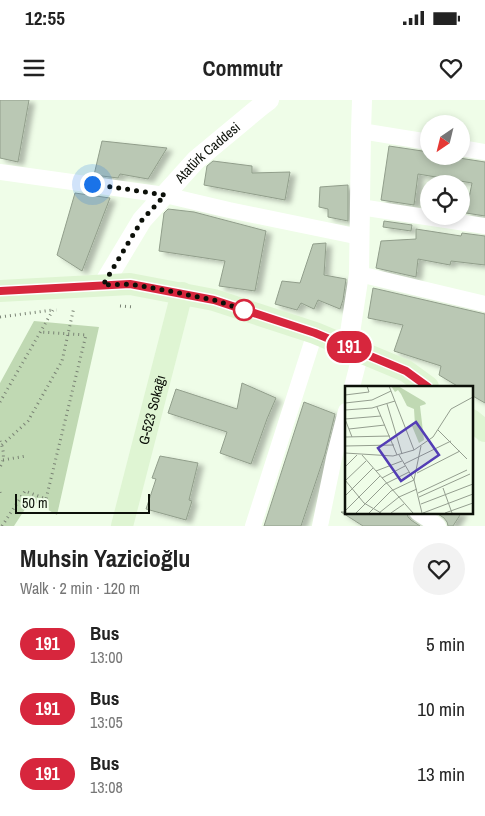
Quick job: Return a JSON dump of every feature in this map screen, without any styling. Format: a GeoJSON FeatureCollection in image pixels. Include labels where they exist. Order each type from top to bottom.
{"type":"FeatureCollection","features":[{"type":"Feature","properties":{"kind":"main road"},"geometry":{"type":"LineString","coordinates":[[0,291],[130,284],[214,300],[315,333],[406,371],[427,386]]}},
{"type":"Feature","properties":{"kind":"main road","name":"G-523 Sokağı"},"geometry":{"type":"LineString","coordinates":[[122,526],[182,293]]}},
{"type":"Feature","properties":{"kind":"main road"},"geometry":{"type":"LineString","coordinates":[[472,421],[485,431]]}},
{"type":"Feature","properties":{"kind":"street","name":"Atatürk Caddesi"},"geometry":{"type":"LineString","coordinates":[[103,285],[142,220],[196,160],[269,100]]}},
{"type":"Feature","properties":{"kind":"street"},"geometry":{"type":"LineString","coordinates":[[352,386],[359,274],[362,100]]}},
{"type":"Feature","properties":{"kind":"street"},"geometry":{"type":"LineString","coordinates":[[361,131],[420,141]]}},
{"type":"Feature","properties":{"kind":"street"},"geometry":{"type":"LineString","coordinates":[[470,150],[485,152]]}},
{"type":"Feature","properties":{"kind":"street"},"geometry":{"type":"LineString","coordinates":[[0,172],[165,195],[229,210],[360,236]]}},
{"type":"Feature","properties":{"kind":"street"},"geometry":{"type":"LineString","coordinates":[[360,207],[485,226]]}},
{"type":"Feature","properties":{"kind":"street"},"geometry":{"type":"LineString","coordinates":[[359,274],[485,304]]}},
{"type":"Feature","properties":{"kind":"street"},"geometry":{"type":"LineString","coordinates":[[253,526],[315,333]]}},
{"type":"Feature","properties":{"kind":"street"},"geometry":{"type":"LineString","coordinates":[[320,526],[340,462],[345,420]]}},
{"type":"Feature","properties":{"kind":"street"},"geometry":{"type":"LineString","coordinates":[[418,513],[438,526]]}},
{"type":"Feature","properties":{"kind":"path"},"geometry":{"type":"LineString","coordinates":[[0,467],[4,454],[1,443],[28,420],[62,361],[76,306],[67,308]]}},
{"type":"Feature","properties":{"kind":"path"},"geometry":{"type":"LineString","coordinates":[[114,306],[141,307]]}},
{"type":"Feature","properties":{"kind":"path"},"geometry":{"type":"LineString","coordinates":[[0,317],[60,309]]}},
{"type":"Feature","properties":{"kind":"path"},"geometry":{"type":"LineString","coordinates":[[0,402],[53,310]]}},
{"type":"Feature","properties":{"kind":"path"},"geometry":{"type":"LineString","coordinates":[[2,526],[25,491],[46,499],[86,335],[40,332]]}},
{"type":"Feature","properties":{"kind":"path"},"geometry":{"type":"LineString","coordinates":[[3,460],[26,456]]}},
{"type":"Feature","properties":{"kind":"green space"},"geometry":{"type":"Polygon","coordinates":[[[34,321],[99,327],[57,515],[31,500],[14,526],[0,526],[0,383],[34,321]]]}},
{"type":"Feature","properties":{"kind":"building"},"geometry":{"type":"Polygon","coordinates":[[[0,100],[29,100],[18,162],[0,158],[0,100]]]}},
{"type":"Feature","properties":{"kind":"building"},"geometry":{"type":"Polygon","coordinates":[[[102,141],[167,148],[148,179],[120,174],[118,178],[94,175],[102,141]]]}},
{"type":"Feature","properties":{"kind":"building"},"geometry":{"type":"Polygon","coordinates":[[[389,146],[420,151],[420,165],[470,165],[470,160],[485,162],[485,216],[470,214],[472,183],[470,183],[470,175],[418,174],[414,205],[381,200],[389,146]]]}},
{"type":"Feature","properties":{"kind":"building"},"geometry":{"type":"Polygon","coordinates":[[[213,161],[252,166],[252,173],[290,172],[285,200],[204,185],[207,166],[213,161]]]}},
{"type":"Feature","properties":{"kind":"building"},"geometry":{"type":"Polygon","coordinates":[[[348,185],[348,221],[328,217],[328,209],[319,207],[320,187],[348,185]]]}},
{"type":"Feature","properties":{"kind":"building"},"geometry":{"type":"Polygon","coordinates":[[[75,193],[110,198],[82,271],[57,255],[75,193]]]}},
{"type":"Feature","properties":{"kind":"building"},"geometry":{"type":"Polygon","coordinates":[[[168,209],[194,212],[266,231],[255,291],[219,286],[225,261],[159,251],[164,213],[168,209]]]}},
{"type":"Feature","properties":{"kind":"building"},"geometry":{"type":"Polygon","coordinates":[[[384,221],[412,225],[411,231],[383,227],[384,221]]]}},
{"type":"Feature","properties":{"kind":"building"},"geometry":{"type":"Polygon","coordinates":[[[416,229],[461,236],[462,233],[485,236],[485,265],[451,261],[450,265],[418,259],[416,277],[376,268],[381,241],[416,239],[416,229]]]}},
{"type":"Feature","properties":{"kind":"building"},"geometry":{"type":"Polygon","coordinates":[[[326,243],[324,275],[346,279],[340,309],[318,300],[314,309],[301,303],[297,310],[275,304],[282,281],[300,283],[313,244],[326,243]]]}},
{"type":"Feature","properties":{"kind":"building"},"geometry":{"type":"Polygon","coordinates":[[[373,288],[485,314],[485,403],[472,396],[472,386],[457,386],[439,375],[441,366],[394,351],[403,325],[368,318],[373,288]]]}},
{"type":"Feature","properties":{"kind":"building"},"geometry":{"type":"Polygon","coordinates":[[[242,383],[276,398],[251,464],[220,453],[227,432],[168,413],[176,389],[237,409],[242,383]]]}},
{"type":"Feature","properties":{"kind":"building"},"geometry":{"type":"Polygon","coordinates":[[[304,402],[335,414],[325,454],[301,526],[264,526],[304,402]]]}},
{"type":"Feature","properties":{"kind":"building"},"geometry":{"type":"Polygon","coordinates":[[[160,456],[198,463],[189,500],[192,501],[186,520],[146,509],[156,479],[152,478],[160,456]]]}},
{"type":"Feature","properties":{"kind":"building"},"geometry":{"type":"Polygon","coordinates":[[[341,512],[407,513],[408,517],[420,526],[363,526],[341,512]]]}},
{"type":"Feature","properties":{"kind":"building"},"geometry":{"type":"Polygon","coordinates":[[[436,513],[461,513],[453,526],[448,526],[444,518],[436,513]]]}},
{"type":"Feature","properties":{"kind":"bus line","name":"191"},"geometry":{"type":"LineString","coordinates":[[0,291],[130,284],[214,300],[315,333],[406,371],[427,386]]}},
{"type":"Feature","properties":{"kind":"route"},"geometry":{"type":"LineString","coordinates":[[92,184],[165,195],[142,220],[103,285],[130,284],[164,290],[214,300],[247,311],[244,310]]}}]}
